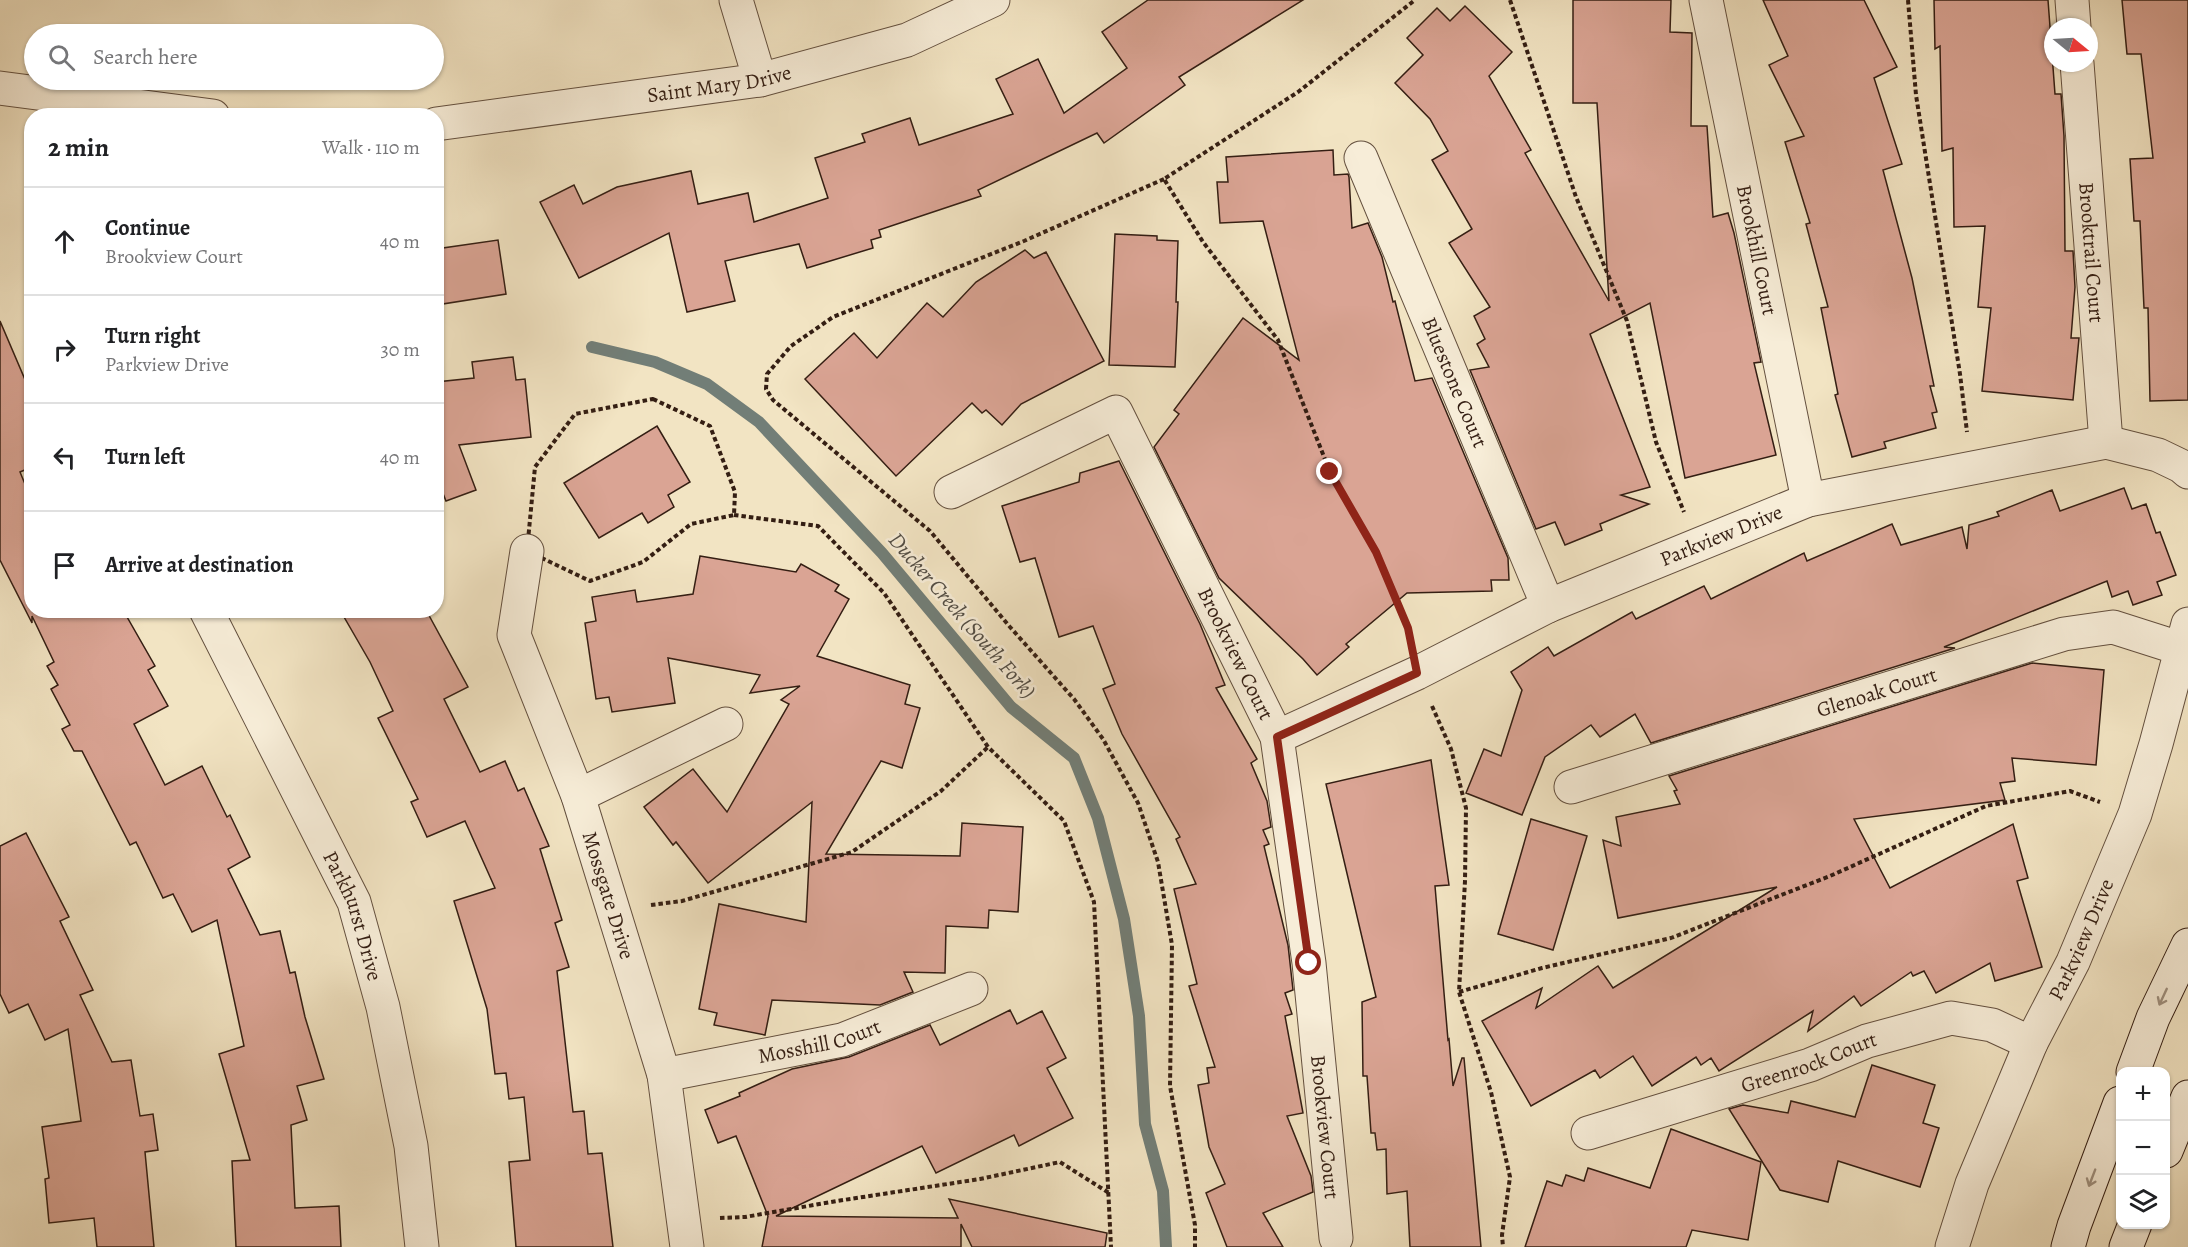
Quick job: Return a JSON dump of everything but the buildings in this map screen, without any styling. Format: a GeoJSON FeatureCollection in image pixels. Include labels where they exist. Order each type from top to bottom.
{"type":"FeatureCollection","features":[{"type":"Feature","properties":{"kind":"street"},"geometry":{"type":"LineString","coordinates":[[736,0],[760,80]]}},
{"type":"Feature","properties":{"kind":"street","name":"Saint Mary Drive"},"geometry":{"type":"LineString","coordinates":[[444,123],[760,80],[907,40],[993,0]]}},
{"type":"Feature","properties":{"kind":"street","name":"Brookhill Court"},"geometry":{"type":"LineString","coordinates":[[1706,0],[1808,500]]}},
{"type":"Feature","properties":{"kind":"street"},"geometry":{"type":"LineString","coordinates":[[2072,0],[2073,18]]}},
{"type":"Feature","properties":{"kind":"street","name":"Brooktrail Court"},"geometry":{"type":"LineString","coordinates":[[2078,72],[2106,442]]}},
{"type":"Feature","properties":{"kind":"street"},"geometry":{"type":"LineString","coordinates":[[0,88],[106,108]]}},
{"type":"Feature","properties":{"kind":"street","name":"Bluestone Court"},"geometry":{"type":"LineString","coordinates":[[1361,158],[1548,606]]}},
{"type":"Feature","properties":{"kind":"street","name":"Brookview Court"},"geometry":{"type":"LineString","coordinates":[[951,492],[1116,412],[1277,737],[1309,963],[1336,1238]]}},
{"type":"Feature","properties":{"kind":"street","name":"Parkview Drive"},"geometry":{"type":"LineString","coordinates":[[1277,737],[1417,673],[1548,606],[1808,500],[2106,442],[2158,455],[2188,472]]}},
{"type":"Feature","properties":{"kind":"street","name":"Mossgate Drive"},"geometry":{"type":"LineString","coordinates":[[527,552],[514,635],[578,796],[664,1076],[685,1233]]}},
{"type":"Feature","properties":{"kind":"street","name":"Parkhurst Drive"},"geometry":{"type":"LineString","coordinates":[[210,618],[354,902],[383,1007],[409,1135],[422,1247]]}},
{"type":"Feature","properties":{"kind":"street","name":"Glenoak Court"},"geometry":{"type":"LineString","coordinates":[[1571,787],[2064,634],[2113,627],[2185,637]]}},
{"type":"Feature","properties":{"kind":"street","name":"Parkview Drive"},"geometry":{"type":"LineString","coordinates":[[1952,1247],[1972,1184],[2031,1043],[2073,962],[2135,814],[2185,637]]}},
{"type":"Feature","properties":{"kind":"street"},"geometry":{"type":"LineString","coordinates":[[578,796],[726,724]]}},
{"type":"Feature","properties":{"kind":"street"},"geometry":{"type":"LineString","coordinates":[[2135,1067],[2153,1018],[2188,945]]}},
{"type":"Feature","properties":{"kind":"street","name":"Mosshill Court"},"geometry":{"type":"LineString","coordinates":[[664,1076],[842,1040],[970,989]]}},
{"type":"Feature","properties":{"kind":"street","name":"Greenrock Court"},"geometry":{"type":"LineString","coordinates":[[1588,1133],[1810,1065],[1867,1041],[1951,1018],[1992,1025],[2031,1043]]}},
{"type":"Feature","properties":{"kind":"street"},"geometry":{"type":"LineString","coordinates":[[2170,1141],[2188,1097]]}},
{"type":"Feature","properties":{"kind":"street"},"geometry":{"type":"LineString","coordinates":[[2068,1247],[2116,1116]]}},
{"type":"Feature","properties":{"kind":"street"},"geometry":{"type":"LineString","coordinates":[[2126,1247],[2133,1229]]}},
{"type":"Feature","properties":{"kind":"path"},"geometry":{"type":"LineString","coordinates":[[1195,1247],[1195,1225],[1170,1086],[1172,945],[1158,862],[1138,803],[1103,739],[1074,699],[930,531],[773,400],[766,388],[767,374],[791,346],[833,317],[1024,241],[1164,179],[1298,92],[1415,0]]}},
{"type":"Feature","properties":{"kind":"path"},"geometry":{"type":"LineString","coordinates":[[1510,0],[1576,197],[1627,321],[1656,442],[1697,545]]}},
{"type":"Feature","properties":{"kind":"path"},"geometry":{"type":"LineString","coordinates":[[1908,0],[1916,94],[1960,374],[1971,468]]}},
{"type":"Feature","properties":{"kind":"path"},"geometry":{"type":"LineString","coordinates":[[1164,179],[1203,242],[1278,340],[1330,472],[1376,552],[1404,617],[1417,673],[1451,749],[1466,807],[1466,881],[1459,992],[1491,1092],[1510,1177],[1502,1235],[1503,1247]]}},
{"type":"Feature","properties":{"kind":"path"},"geometry":{"type":"LineString","coordinates":[[734,515],[735,492],[710,426],[654,399],[575,414],[535,467],[527,552],[590,581],[643,562],[691,524],[734,515],[818,526],[884,593],[988,747],[1064,821],[1094,902],[1111,1247]]}},
{"type":"Feature","properties":{"kind":"path"},"geometry":{"type":"LineString","coordinates":[[612,909],[682,901],[852,852],[941,791],[988,747]]}},
{"type":"Feature","properties":{"kind":"path"},"geometry":{"type":"LineString","coordinates":[[1459,992],[1542,968],[1671,938],[1830,876],[1986,806],[2070,791],[2135,814]]}},
{"type":"Feature","properties":{"kind":"path"},"geometry":{"type":"LineString","coordinates":[[685,1233],[745,1217],[980,1179],[1060,1162],[1110,1194]]}},
{"type":"Feature","properties":{"kind":"waterway","name":"Ducker Creek (South Fork)"},"geometry":{"type":"LineString","coordinates":[[592,347],[655,362],[707,384],[759,422],[882,553],[1011,707],[1074,758],[1098,818],[1124,919],[1139,1016],[1145,1124],[1163,1191],[1166,1247]]}},
{"type":"Feature","properties":{"kind":"route"},"geometry":{"type":"LineString","coordinates":[[1309,963],[1277,737],[1417,673],[1408,628],[1376,552],[1330,472]]}}]}
